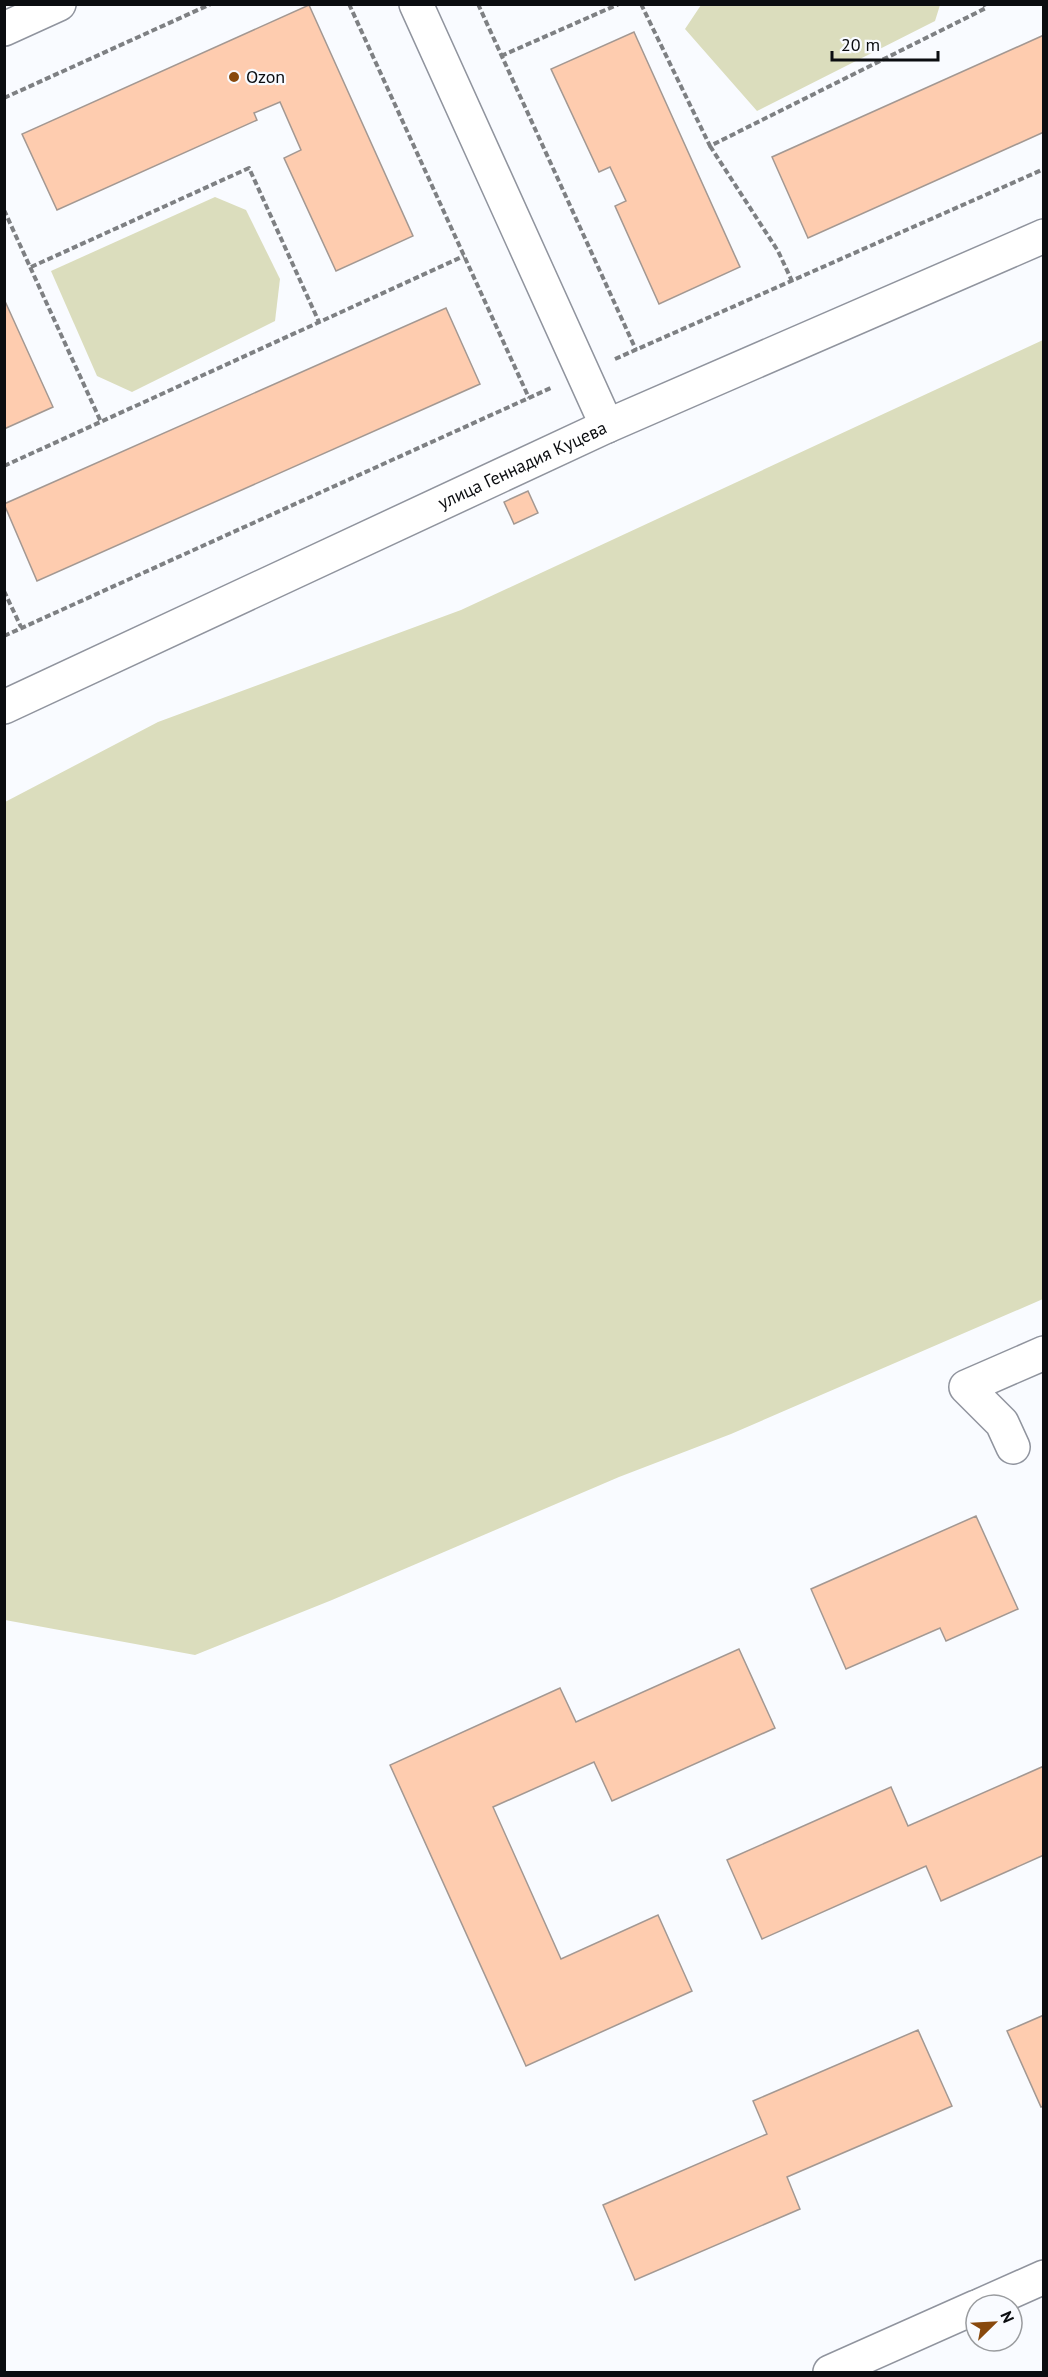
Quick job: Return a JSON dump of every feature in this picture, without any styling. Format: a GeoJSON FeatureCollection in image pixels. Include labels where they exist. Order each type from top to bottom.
{"type":"FeatureCollection","features":[{"type":"Feature","properties":{"kind":"street"},"geometry":{"type":"LineString","coordinates":[[4,29],[59,4]]}},
{"type":"Feature","properties":{"kind":"street"},"geometry":{"type":"LineString","coordinates":[[416,4],[607,426]]}},
{"type":"Feature","properties":{"kind":"street","name":"улица Геннадия Куцева"},"geometry":{"type":"LineString","coordinates":[[4,707],[607,426],[1044,236]]}},
{"type":"Feature","properties":{"kind":"street"},"geometry":{"type":"LineString","coordinates":[[1014,1447],[1002,1423],[966,1387],[1044,1353]]}},
{"type":"Feature","properties":{"kind":"street"},"geometry":{"type":"LineString","coordinates":[[1008,2293],[1044,2277]]}},
{"type":"Feature","properties":{"kind":"street"},"geometry":{"type":"LineString","coordinates":[[830,2373],[964,2312]]}},
{"type":"Feature","properties":{"kind":"path"},"geometry":{"type":"LineString","coordinates":[[4,98],[212,4]]}},
{"type":"Feature","properties":{"kind":"path"},"geometry":{"type":"LineString","coordinates":[[349,4],[529,398]]}},
{"type":"Feature","properties":{"kind":"path"},"geometry":{"type":"LineString","coordinates":[[478,4],[636,350]]}},
{"type":"Feature","properties":{"kind":"path"},"geometry":{"type":"LineString","coordinates":[[501,56],[619,4]]}},
{"type":"Feature","properties":{"kind":"path"},"geometry":{"type":"LineString","coordinates":[[641,4],[710,146],[778,251],[792,281]]}},
{"type":"Feature","properties":{"kind":"path"},"geometry":{"type":"LineString","coordinates":[[710,146],[986,8],[984,4]]}},
{"type":"Feature","properties":{"kind":"path"},"geometry":{"type":"LineString","coordinates":[[31,267],[249,168],[319,322]]}},
{"type":"Feature","properties":{"kind":"path"},"geometry":{"type":"LineString","coordinates":[[4,636],[529,398],[1044,169]]}},
{"type":"Feature","properties":{"kind":"path"},"geometry":{"type":"LineString","coordinates":[[4,210],[101,422]]}},
{"type":"Feature","properties":{"kind":"path"},"geometry":{"type":"LineString","coordinates":[[4,466],[464,256]]}},
{"type":"Feature","properties":{"kind":"path"},"geometry":{"type":"LineString","coordinates":[[4,591],[21,627]]}},
{"type":"Feature","properties":{"kind":"green space"},"geometry":{"type":"Polygon","coordinates":[[[701,5],[940,5],[935,21],[757,111],[685,29],[701,5]]]}},
{"type":"Feature","properties":{"kind":"green space"},"geometry":{"type":"Polygon","coordinates":[[[215,197],[246,210],[280,279],[275,321],[132,392],[97,376],[51,271],[215,197]]]}},
{"type":"Feature","properties":{"kind":"green space"},"geometry":{"type":"Polygon","coordinates":[[[1043,340],[1043,1299],[731,1434],[619,1477],[332,1600],[195,1655],[5,1620],[5,802],[158,722],[461,610],[1043,340]]]}},
{"type":"Feature","properties":{"kind":"building"},"geometry":{"type":"Polygon","coordinates":[[[309,5],[413,236],[336,271],[284,158],[301,150],[280,102],[254,113],[257,120],[57,210],[22,134],[309,5]]]}},
{"type":"Feature","properties":{"kind":"building"},"geometry":{"type":"Polygon","coordinates":[[[634,32],[740,267],[659,304],[615,206],[626,201],[610,167],[599,172],[551,69],[634,32]]]}},
{"type":"Feature","properties":{"kind":"building"},"geometry":{"type":"Polygon","coordinates":[[[1044,35],[1044,132],[808,238],[772,157],[1044,35]]]}},
{"type":"Feature","properties":{"kind":"building"},"geometry":{"type":"Polygon","coordinates":[[[4,299],[53,407],[4,429],[4,299]]]}},
{"type":"Feature","properties":{"kind":"building"},"geometry":{"type":"Polygon","coordinates":[[[446,308],[480,384],[37,581],[4,504],[446,308]]]}},
{"type":"Feature","properties":{"kind":"building"},"geometry":{"type":"Polygon","coordinates":[[[528,491],[538,513],[514,524],[504,502],[528,491]]]}},
{"type":"Feature","properties":{"kind":"building"},"geometry":{"type":"Polygon","coordinates":[[[976,1516],[1018,1609],[946,1641],[940,1628],[846,1669],[811,1589],[976,1516]]]}},
{"type":"Feature","properties":{"kind":"building"},"geometry":{"type":"Polygon","coordinates":[[[739,1649],[775,1728],[612,1801],[594,1762],[493,1807],[561,1959],[658,1915],[692,1991],[526,2066],[390,1765],[560,1688],[576,1722],[739,1649]]]}},
{"type":"Feature","properties":{"kind":"building"},"geometry":{"type":"Polygon","coordinates":[[[1044,1766],[1044,1855],[941,1901],[926,1866],[762,1939],[727,1860],[891,1787],[908,1826],[1044,1766]]]}},
{"type":"Feature","properties":{"kind":"building"},"geometry":{"type":"Polygon","coordinates":[[[1044,2015],[1044,2106],[1041,2107],[1007,2031],[1044,2015]]]}},
{"type":"Feature","properties":{"kind":"building"},"geometry":{"type":"Polygon","coordinates":[[[918,2030],[952,2106],[787,2177],[800,2209],[635,2280],[603,2205],[767,2134],[753,2101],[918,2030]]]}},
{"type":"Feature","properties":{"kind":"place","name":"Ozon"},"geometry":{"type":"Point","coordinates":[234,77]}}]}
